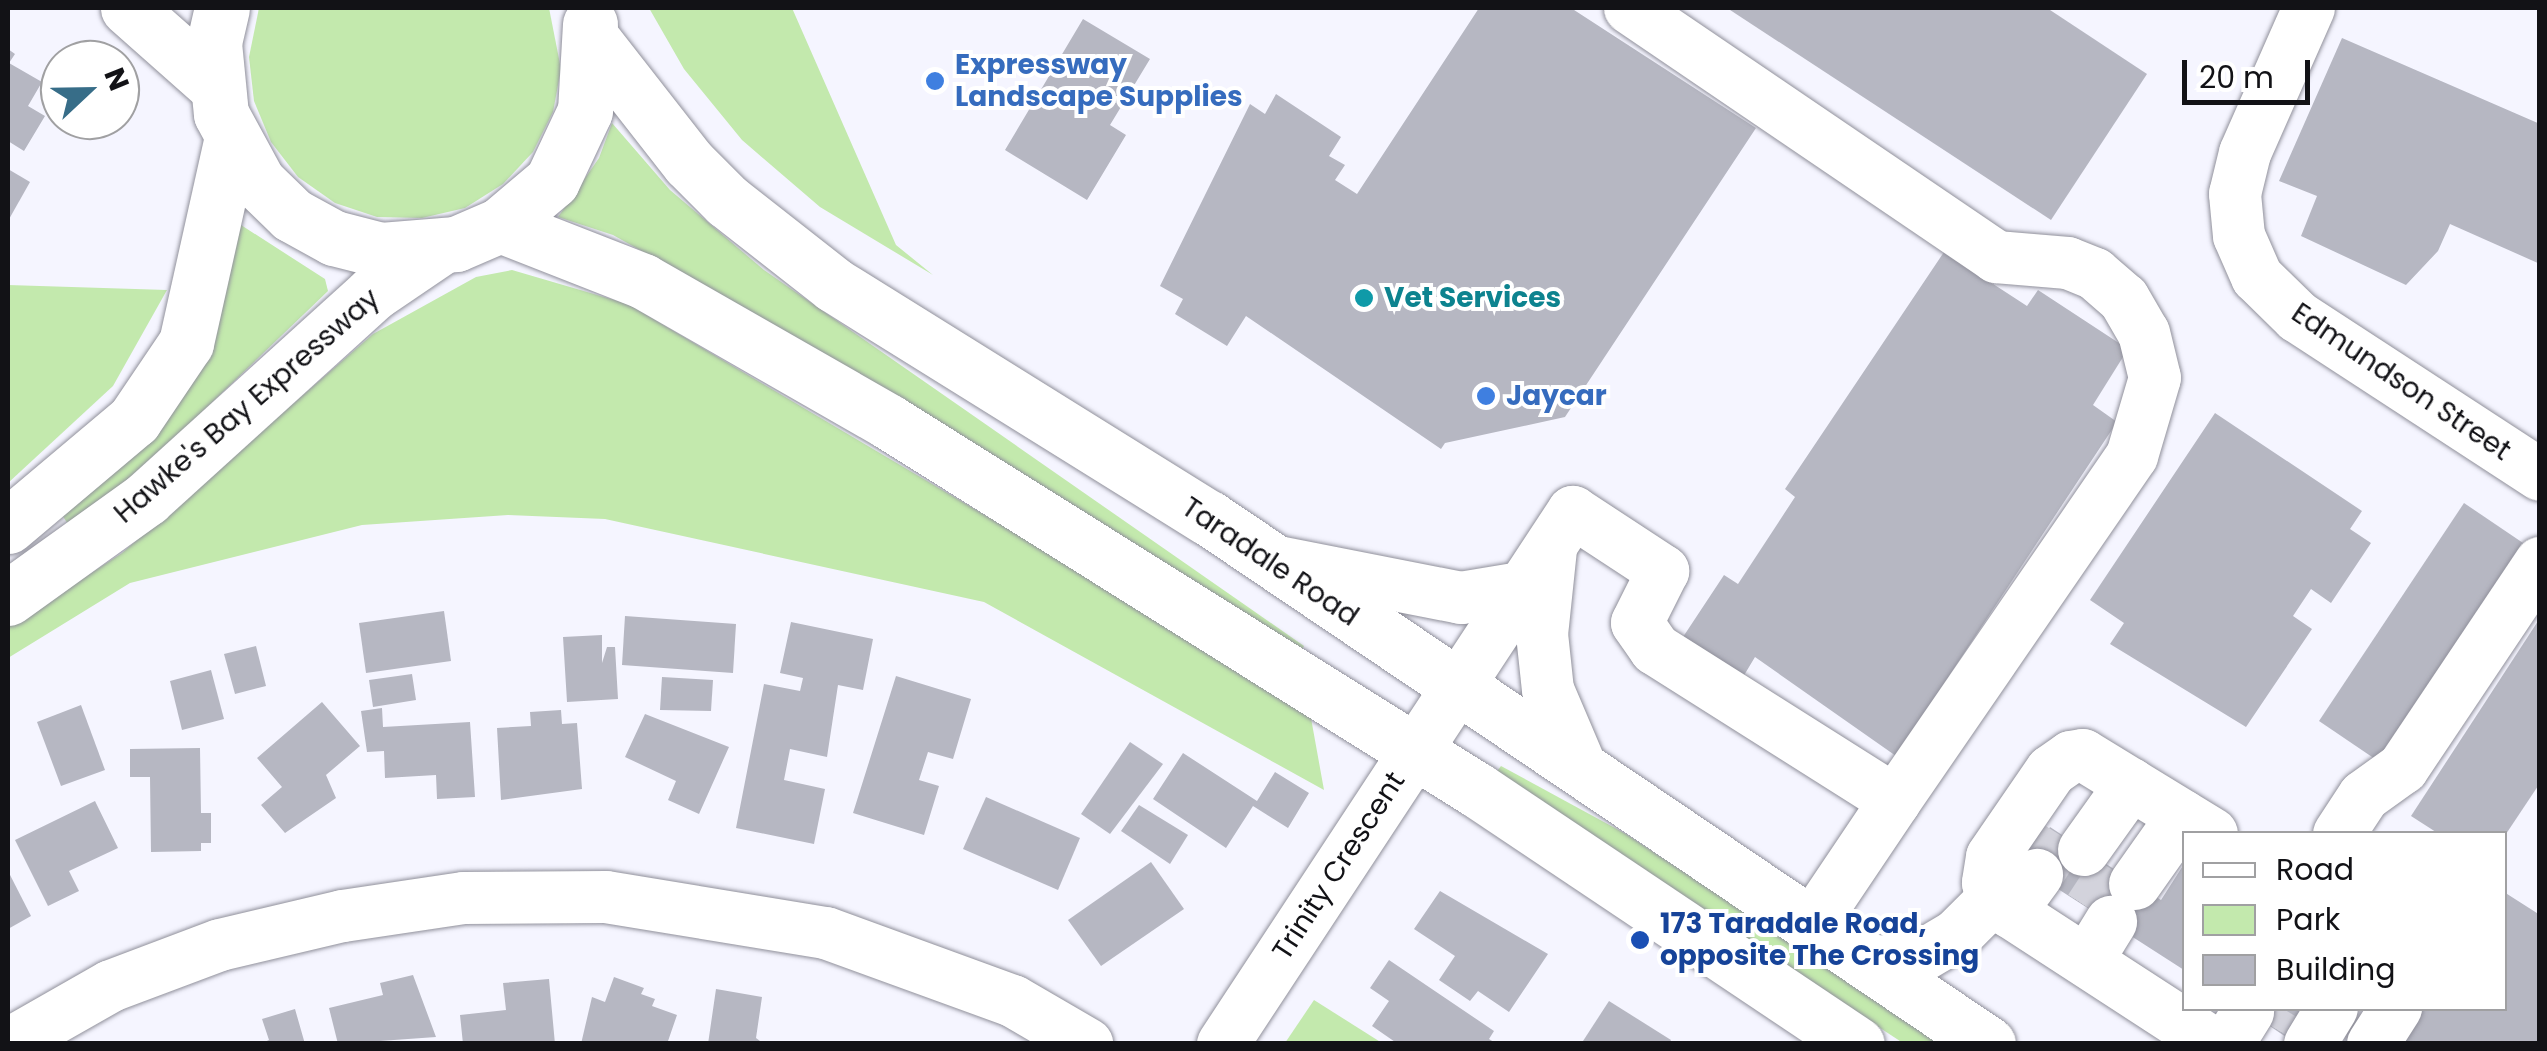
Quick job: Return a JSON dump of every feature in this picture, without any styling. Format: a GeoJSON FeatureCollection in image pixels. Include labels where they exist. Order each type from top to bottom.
{"type":"FeatureCollection","features":[{"type":"Feature","properties":{"kind":"main road"},"geometry":{"type":"LineString","coordinates":[[128,8],[215,85]]}},
{"type":"Feature","properties":{"kind":"main road"},"geometry":{"type":"LineString","coordinates":[[222,8],[215,85],[232,142],[258,182],[292,215],[334,238],[380,250],[438,249],[500,226],[552,181],[566,160],[585,111],[589,16]]}},
{"type":"Feature","properties":{"kind":"main road","name":"Taradale Road"},"geometry":{"type":"LineString","coordinates":[[589,16],[689,163],[786,248],[1272,560],[1454,689],[1988,1044]]}},
{"type":"Feature","properties":{"kind":"main road"},"geometry":{"type":"LineString","coordinates":[[8,526],[134,420],[186,343],[232,142]]}},
{"type":"Feature","properties":{"kind":"main road"},"geometry":{"type":"LineString","coordinates":[[500,226],[643,281],[889,422],[1411,753],[1857,1044]]}},
{"type":"Feature","properties":{"kind":"main road","name":"Hawke's Bay Expressway"},"geometry":{"type":"LineString","coordinates":[[8,598],[147,498],[374,293],[438,249]]}},
{"type":"Feature","properties":{"kind":"street"},"geometry":{"type":"LineString","coordinates":[[1630,8],[1996,257],[2068,263],[2095,274],[2124,299],[2144,333],[2155,378],[2132,456],[1895,801],[1833,940],[1879,962],[1920,957],[1957,935],[2068,898],[2159,801]]}},
{"type":"Feature","properties":{"kind":"street","name":"Edmundson Street"},"geometry":{"type":"LineString","coordinates":[[2309,8],[2245,153],[2235,194],[2239,236],[2257,277],[2298,317],[2540,475]]}},
{"type":"Feature","properties":{"kind":"street","name":"Trinity Crescent"},"geometry":{"type":"LineString","coordinates":[[1223,1044],[1573,512],[1663,570],[1637,623],[1655,649],[1895,801]]}},
{"type":"Feature","properties":{"kind":"street"},"geometry":{"type":"LineString","coordinates":[[1551,543],[1542,634],[1548,690],[1582,772]]}},
{"type":"Feature","properties":{"kind":"street"},"geometry":{"type":"LineString","coordinates":[[1272,560],[1461,598],[1521,588]]}},
{"type":"Feature","properties":{"kind":"street"},"geometry":{"type":"LineString","coordinates":[[2341,831],[2364,796],[2403,768],[2540,564]]}},
{"type":"Feature","properties":{"kind":"street"},"geometry":{"type":"LineString","coordinates":[[2159,801],[2083,755],[2051,771],[1992,857],[2068,898],[2182,989]]}},
{"type":"Feature","properties":{"kind":"street"},"geometry":{"type":"LineString","coordinates":[[2068,898],[2159,801]]}},
{"type":"Feature","properties":{"kind":"street"},"geometry":{"type":"LineString","coordinates":[[8,1044],[111,986],[220,945],[343,916],[464,898],[606,897],[826,932],[1013,1002],[1087,1044]]}},
{"type":"Feature","properties":{"kind":"street"},"geometry":{"type":"LineString","coordinates":[[2209,1011],[2229,1027],[2316,1011]]}},
{"type":"Feature","properties":{"kind":"street"},"geometry":{"type":"LineString","coordinates":[[2373,1044],[2394,1011]]}},
{"type":"Feature","properties":{"kind":"green space"},"geometry":{"type":"Polygon","coordinates":[[[259,8],[549,8],[561,69],[553,112],[533,152],[503,184],[465,208],[422,218],[377,217],[335,203],[298,177],[271,142],[254,101],[249,57],[259,8]]]}},
{"type":"Feature","properties":{"kind":"green space"},"geometry":{"type":"Polygon","coordinates":[[[649,8],[792,8],[896,245],[933,275],[820,207],[742,140],[684,69],[649,8]]]}},
{"type":"Feature","properties":{"kind":"green space"},"geometry":{"type":"Polygon","coordinates":[[[612,123],[670,190],[764,270],[1304,646],[1300,654],[786,332],[613,235],[558,217],[599,158],[612,123]]]}},
{"type":"Feature","properties":{"kind":"green space"},"geometry":{"type":"Polygon","coordinates":[[[241,225],[325,279],[328,291],[152,460],[70,527],[62,515],[210,334],[241,225]]]}},
{"type":"Feature","properties":{"kind":"green space"},"geometry":{"type":"Polygon","coordinates":[[[512,270],[628,304],[1309,707],[1324,790],[984,602],[605,519],[508,515],[362,525],[130,583],[8,658],[8,627],[122,553],[373,334],[476,277],[512,270]]]}},
{"type":"Feature","properties":{"kind":"green space"},"geometry":{"type":"Polygon","coordinates":[[[8,285],[167,290],[113,386],[8,483],[8,285]]]}},
{"type":"Feature","properties":{"kind":"green space"},"geometry":{"type":"Polygon","coordinates":[[[1501,766],[1626,834],[1944,1043],[1903,1043],[1494,775],[1501,766]]]}},
{"type":"Feature","properties":{"kind":"green space"},"geometry":{"type":"Polygon","coordinates":[[[1314,1000],[1382,1043],[1285,1043],[1314,1000]]]}},
{"type":"Feature","properties":{"kind":"building"},"geometry":{"type":"Polygon","coordinates":[[[1479,8],[1571,8],[1756,128],[1565,417],[1445,443],[1441,449],[1246,316],[1227,346],[1175,314],[1183,299],[1160,286],[1250,104],[1265,114],[1276,94],[1341,137],[1329,156],[1345,165],[1335,180],[1357,194],[1479,8]]]}},
{"type":"Feature","properties":{"kind":"building"},"geometry":{"type":"Polygon","coordinates":[[[1727,8],[2047,8],[2147,74],[2051,220],[1727,8]]]}},
{"type":"Feature","properties":{"kind":"building"},"geometry":{"type":"Polygon","coordinates":[[[1083,19],[1150,59],[1110,125],[1126,135],[1087,200],[1005,150],[1083,19]]]}},
{"type":"Feature","properties":{"kind":"building"},"geometry":{"type":"Polygon","coordinates":[[[2342,38],[2540,124],[2540,264],[2450,224],[2438,251],[2406,285],[2301,236],[2317,196],[2279,181],[2342,38]]]}},
{"type":"Feature","properties":{"kind":"building"},"geometry":{"type":"Polygon","coordinates":[[[8,49],[15,54],[9,63],[40,81],[28,106],[40,113],[40,124],[24,151],[8,141],[8,49]]]}},
{"type":"Feature","properties":{"kind":"building"},"geometry":{"type":"Polygon","coordinates":[[[8,169],[30,182],[8,221],[8,169]]]}},
{"type":"Feature","properties":{"kind":"building"},"geometry":{"type":"Polygon","coordinates":[[[1944,252],[2027,306],[2038,290],[2128,349],[2093,405],[2117,422],[1896,756],[1755,657],[1743,677],[1683,637],[1724,575],[1738,584],[1795,497],[1785,489],[1944,252]]]}},
{"type":"Feature","properties":{"kind":"building"},"geometry":{"type":"Polygon","coordinates":[[[2215,413],[2362,511],[2350,529],[2371,543],[2331,603],[2311,589],[2293,616],[2312,629],[2246,727],[2110,644],[2124,623],[2090,600],[2215,413]]]}},
{"type":"Feature","properties":{"kind":"building"},"geometry":{"type":"Polygon","coordinates":[[[2464,503],[2529,547],[2378,761],[2319,721],[2464,503]]]}},
{"type":"Feature","properties":{"kind":"building"},"geometry":{"type":"Polygon","coordinates":[[[444,611],[451,661],[366,673],[359,623],[444,611]]]}},
{"type":"Feature","properties":{"kind":"building"},"geometry":{"type":"Polygon","coordinates":[[[625,616],[736,624],[733,673],[622,665],[625,616]]]}},
{"type":"Feature","properties":{"kind":"building"},"geometry":{"type":"Polygon","coordinates":[[[2540,618],[2540,783],[2507,832],[2434,831],[2411,816],[2540,618]]]}},
{"type":"Feature","properties":{"kind":"building"},"geometry":{"type":"Polygon","coordinates":[[[791,622],[873,639],[863,690],[838,685],[827,757],[790,749],[784,780],[825,789],[814,844],[736,828],[764,684],[800,691],[803,678],[780,673],[791,622]]]}},
{"type":"Feature","properties":{"kind":"building"},"geometry":{"type":"Polygon","coordinates":[[[602,635],[602,663],[607,647],[615,647],[618,699],[567,702],[563,637],[602,635]]]}},
{"type":"Feature","properties":{"kind":"building"},"geometry":{"type":"Polygon","coordinates":[[[256,646],[266,686],[235,694],[224,654],[256,646]]]}},
{"type":"Feature","properties":{"kind":"building"},"geometry":{"type":"Polygon","coordinates":[[[211,670],[224,719],[182,730],[170,681],[211,670]]]}},
{"type":"Feature","properties":{"kind":"building"},"geometry":{"type":"Polygon","coordinates":[[[412,674],[416,700],[373,707],[369,680],[412,674]]]}},
{"type":"Feature","properties":{"kind":"building"},"geometry":{"type":"Polygon","coordinates":[[[896,676],[971,699],[953,759],[928,752],[919,780],[939,786],[924,835],[853,813],[896,676]]]}},
{"type":"Feature","properties":{"kind":"building"},"geometry":{"type":"Polygon","coordinates":[[[662,677],[713,680],[711,711],[660,710],[662,677]]]}},
{"type":"Feature","properties":{"kind":"building"},"geometry":{"type":"Polygon","coordinates":[[[322,702],[360,746],[326,775],[336,798],[285,833],[261,805],[282,787],[257,758],[322,702]]]}},
{"type":"Feature","properties":{"kind":"building"},"geometry":{"type":"Polygon","coordinates":[[[81,705],[105,770],[61,786],[37,722],[81,705]]]}},
{"type":"Feature","properties":{"kind":"building"},"geometry":{"type":"Polygon","coordinates":[[[382,708],[383,727],[470,722],[475,797],[437,799],[436,775],[385,778],[384,751],[367,752],[361,711],[382,708]]]}},
{"type":"Feature","properties":{"kind":"building"},"geometry":{"type":"Polygon","coordinates":[[[561,710],[562,724],[577,723],[582,789],[501,800],[497,728],[531,726],[530,712],[561,710]]]}},
{"type":"Feature","properties":{"kind":"building"},"geometry":{"type":"Polygon","coordinates":[[[645,714],[729,747],[699,814],[668,800],[676,781],[625,757],[645,714]]]}},
{"type":"Feature","properties":{"kind":"building"},"geometry":{"type":"Polygon","coordinates":[[[1130,742],[1163,764],[1110,834],[1081,814],[1130,742]]]}},
{"type":"Feature","properties":{"kind":"building"},"geometry":{"type":"Polygon","coordinates":[[[200,748],[201,813],[211,813],[211,843],[201,843],[201,851],[151,852],[150,777],[130,777],[130,749],[200,748]]]}},
{"type":"Feature","properties":{"kind":"building"},"geometry":{"type":"Polygon","coordinates":[[[1183,753],[1257,801],[1275,772],[1309,793],[1288,828],[1253,806],[1226,848],[1153,799],[1183,753]]]}},
{"type":"Feature","properties":{"kind":"building"},"geometry":{"type":"Polygon","coordinates":[[[986,797],[1080,838],[1058,890],[963,849],[986,797]]]}},
{"type":"Feature","properties":{"kind":"building"},"geometry":{"type":"Polygon","coordinates":[[[95,801],[118,848],[69,871],[79,891],[48,906],[15,840],[95,801]]]}},
{"type":"Feature","properties":{"kind":"building"},"geometry":{"type":"Polygon","coordinates":[[[1139,805],[1188,835],[1170,864],[1121,831],[1139,805]]]}},
{"type":"Feature","properties":{"kind":"building"},"geometry":{"type":"Polygon","coordinates":[[[2050,827],[2161,900],[2182,867],[2182,969],[2024,867],[2050,827]]]}},
{"type":"Feature","properties":{"kind":"building"},"geometry":{"type":"Polygon","coordinates":[[[1151,862],[1184,909],[1101,966],[1068,920],[1151,862]]]}},
{"type":"Feature","properties":{"kind":"building"},"geometry":{"type":"Polygon","coordinates":[[[8,871],[31,916],[8,929],[8,871]]]}},
{"type":"Feature","properties":{"kind":"building"},"geometry":{"type":"Polygon","coordinates":[[[1440,891],[1548,954],[1509,1012],[1478,991],[1470,1001],[1439,980],[1455,956],[1414,929],[1440,891]]]}},
{"type":"Feature","properties":{"kind":"building"},"geometry":{"type":"Polygon","coordinates":[[[2507,894],[2540,915],[2540,1044],[2355,1044],[2407,1011],[2507,1011],[2507,894]]]}},
{"type":"Feature","properties":{"kind":"building"},"geometry":{"type":"Polygon","coordinates":[[[1389,960],[1494,1031],[1489,1039],[1497,1044],[1398,1044],[1372,1026],[1389,1001],[1370,988],[1389,960]]]}},
{"type":"Feature","properties":{"kind":"building"},"geometry":{"type":"Polygon","coordinates":[[[413,975],[436,1037],[338,1044],[329,1008],[383,995],[380,983],[413,975]]]}},
{"type":"Feature","properties":{"kind":"building"},"geometry":{"type":"Polygon","coordinates":[[[614,977],[644,988],[641,994],[655,999],[652,1006],[677,1015],[667,1044],[581,1044],[592,997],[605,1002],[614,977]]]}},
{"type":"Feature","properties":{"kind":"building"},"geometry":{"type":"Polygon","coordinates":[[[549,979],[555,1044],[463,1044],[460,1015],[506,1010],[503,983],[549,979]]]}},
{"type":"Feature","properties":{"kind":"building"},"geometry":{"type":"Polygon","coordinates":[[[716,989],[762,997],[756,1038],[764,1044],[708,1044],[716,989]]]}},
{"type":"Feature","properties":{"kind":"building"},"geometry":{"type":"Polygon","coordinates":[[[1609,1001],[1671,1040],[1669,1044],[1583,1041],[1609,1001]]]}},
{"type":"Feature","properties":{"kind":"building"},"geometry":{"type":"Polygon","coordinates":[[[295,1009],[305,1044],[260,1044],[269,1040],[262,1019],[295,1009]]]}},
{"type":"Feature","properties":{"kind":"building"},"geometry":{"type":"Polygon","coordinates":[[[2247,1011],[2302,1011],[2286,1037],[2247,1011]]]}},
{"type":"Feature","properties":{"kind":"tunnel"},"geometry":{"type":"LineString","coordinates":[[2037,875],[2062,836]]}},
{"type":"Feature","properties":{"kind":"tunnel"},"geometry":{"type":"LineString","coordinates":[[2090,909],[2115,871]]}},
{"type":"Feature","properties":{"kind":"tunnel"},"geometry":{"type":"LineString","coordinates":[[2271,1026],[2280,1011]]}},
{"type":"Feature","properties":{"kind":"place","name":"Expressway Landscape Supplies"},"geometry":{"type":"Point","coordinates":[935,81]}},
{"type":"Feature","properties":{"kind":"place","name":"Vet Services"},"geometry":{"type":"Point","coordinates":[1364,298]}},
{"type":"Feature","properties":{"kind":"place","name":"Jaycar"},"geometry":{"type":"Point","coordinates":[1486,396]}},
{"type":"Feature","properties":{"kind":"place","name":"173 Taradale Road, opposite The Crossing"},"geometry":{"type":"Point","coordinates":[1640,940]}}]}
